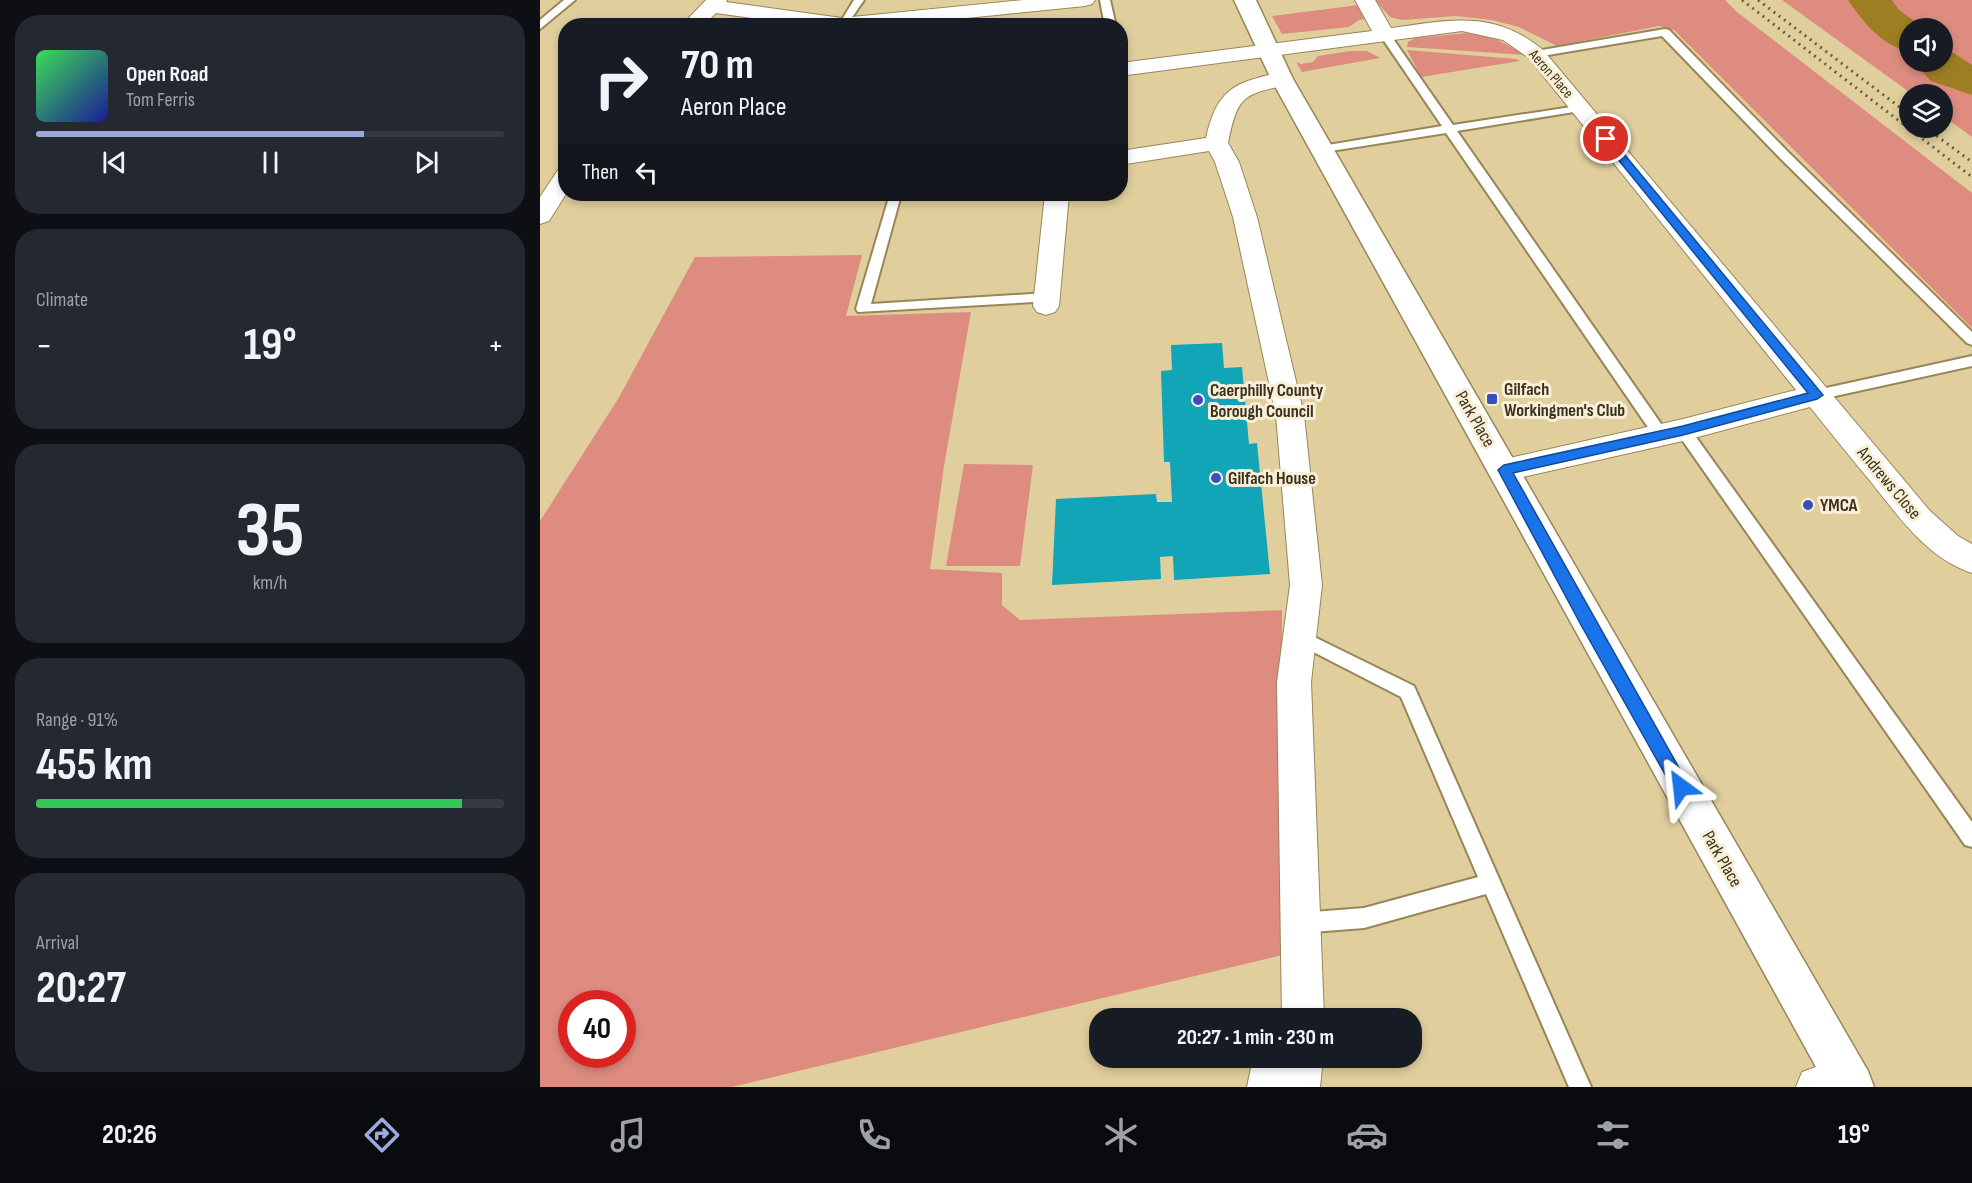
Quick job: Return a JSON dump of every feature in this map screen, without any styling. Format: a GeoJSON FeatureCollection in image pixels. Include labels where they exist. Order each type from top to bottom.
{"type":"FeatureCollection","features":[{"type":"Feature","properties":{"kind":"street"},"geometry":{"type":"LineString","coordinates":[[909,18],[1085,0]]}},
{"type":"Feature","properties":{"kind":"street","name":"Park Place"},"geometry":{"type":"LineString","coordinates":[[1245,0],[1282,79],[1504,470],[1839,1084]]}},
{"type":"Feature","properties":{"kind":"street"},"geometry":{"type":"LineString","coordinates":[[1365,0],[1385,35]]}},
{"type":"Feature","properties":{"kind":"street"},"geometry":{"type":"LineString","coordinates":[[699,18],[714,3],[801,18]]}},
{"type":"Feature","properties":{"kind":"street","name":"Aeron Place"},"geometry":{"type":"LineString","coordinates":[[1128,65],[1462,25],[1490,29],[1517,38],[1536,54],[1817,395]]}},
{"type":"Feature","properties":{"kind":"street"},"geometry":{"type":"LineString","coordinates":[[1282,79],[1247,85],[1231,95],[1219,125],[1216,143],[1227,162],[1245,217],[1290,415],[1306,585],[1294,682],[1303,1008]]}},
{"type":"Feature","properties":{"kind":"street"},"geometry":{"type":"LineString","coordinates":[[1128,157],[1216,143]]}},
{"type":"Feature","properties":{"kind":"street"},"geometry":{"type":"LineString","coordinates":[[540,216],[558,188]]}},
{"type":"Feature","properties":{"kind":"street"},"geometry":{"type":"LineString","coordinates":[[1046,302],[1056,201]]}},
{"type":"Feature","properties":{"kind":"street"},"geometry":{"type":"LineString","coordinates":[[1504,470],[1672,433],[1817,395]]}},
{"type":"Feature","properties":{"kind":"street","name":"Andrews Close"},"geometry":{"type":"LineString","coordinates":[[1817,395],[1920,520],[1947,545],[1972,560]]}},
{"type":"Feature","properties":{"kind":"street"},"geometry":{"type":"LineString","coordinates":[[1268,1087],[1272,1068]]}},
{"type":"Feature","properties":{"kind":"street"},"geometry":{"type":"LineString","coordinates":[[1299,1087],[1301,1068]]}},
{"type":"Feature","properties":{"kind":"lane"},"geometry":{"type":"LineString","coordinates":[[540,26],[570,0]]}},
{"type":"Feature","properties":{"kind":"lane"},"geometry":{"type":"LineString","coordinates":[[845,18],[859,0]]}},
{"type":"Feature","properties":{"kind":"lane"},"geometry":{"type":"LineString","coordinates":[[1105,0],[1110,18]]}},
{"type":"Feature","properties":{"kind":"lane"},"geometry":{"type":"LineString","coordinates":[[1536,54],[1665,32],[1785,156],[1972,340]]}},
{"type":"Feature","properties":{"kind":"lane"},"geometry":{"type":"LineString","coordinates":[[1385,35],[1448,129],[1972,838]]}},
{"type":"Feature","properties":{"kind":"lane"},"geometry":{"type":"LineString","coordinates":[[1322,150],[1580,107]]}},
{"type":"Feature","properties":{"kind":"lane"},"geometry":{"type":"LineString","coordinates":[[893,201],[864,309],[1046,302]]}},
{"type":"Feature","properties":{"kind":"lane"},"geometry":{"type":"LineString","coordinates":[[1817,395],[1972,361]]}},
{"type":"Feature","properties":{"kind":"lane"},"geometry":{"type":"LineString","coordinates":[[1300,637],[1408,692],[1580,1087]]}},
{"type":"Feature","properties":{"kind":"lane"},"geometry":{"type":"LineString","coordinates":[[1300,923],[1364,918],[1491,883]]}},
{"type":"Feature","properties":{"kind":"shaded area"},"geometry":{"type":"Polygon","coordinates":[[[1375,0],[1725,0],[1737,12],[1972,193],[1972,328],[1674,30],[1659,26],[1557,46],[1519,27],[1492,20],[1456,16],[1402,20],[1390,17],[1375,0]]]}},
{"type":"Feature","properties":{"kind":"shaded area"},"geometry":{"type":"Polygon","coordinates":[[[1782,0],[1972,0],[1972,137],[1953,123],[1953,84],[1899,85],[1782,0]]]}},
{"type":"Feature","properties":{"kind":"shaded area"},"geometry":{"type":"Polygon","coordinates":[[[1359,5],[1366,19],[1359,20],[1349,27],[1282,34],[1272,16],[1359,5]]]}},
{"type":"Feature","properties":{"kind":"shaded area"},"geometry":{"type":"Polygon","coordinates":[[[1467,33],[1492,37],[1526,55],[1407,47],[1408,42],[1415,38],[1467,33]]]}},
{"type":"Feature","properties":{"kind":"shaded area"},"geometry":{"type":"Polygon","coordinates":[[[1407,50],[1516,59],[1520,61],[1421,77],[1407,50]]]}},
{"type":"Feature","properties":{"kind":"shaded area"},"geometry":{"type":"Polygon","coordinates":[[[1367,51],[1380,58],[1302,72],[1296,62],[1301,64],[1313,62],[1318,56],[1367,51]]]}},
{"type":"Feature","properties":{"kind":"shaded area"},"geometry":{"type":"Polygon","coordinates":[[[862,255],[846,316],[971,312],[944,466],[930,569],[1002,573],[1002,605],[1020,620],[1282,610],[1282,955],[732,1087],[540,1087],[540,521],[618,399],[695,257],[862,255]]]}},
{"type":"Feature","properties":{"kind":"shaded area"},"geometry":{"type":"Polygon","coordinates":[[[964,464],[1033,465],[1020,566],[946,566],[964,464]]]}},
{"type":"Feature","properties":{"kind":"building","name":"Gilfach House"},"geometry":{"type":"Polygon","coordinates":[[[1222,343],[1224,368],[1242,367],[1249,444],[1257,443],[1270,574],[1174,580],[1173,556],[1160,557],[1161,579],[1052,585],[1056,499],[1156,494],[1157,502],[1172,502],[1170,462],[1164,462],[1161,371],[1172,370],[1171,345],[1222,343]]]}},
{"type":"Feature","properties":{"kind":"waterway"},"geometry":{"type":"LineString","coordinates":[[1869,0],[1884,19],[1899,31]]}},
{"type":"Feature","properties":{"kind":"waterway"},"geometry":{"type":"LineString","coordinates":[[1950,72],[1972,81]]}},
{"type":"Feature","properties":{"kind":"railway"},"geometry":{"type":"LineString","coordinates":[[1742,0],[1972,177]]}},
{"type":"Feature","properties":{"kind":"railway"},"geometry":{"type":"LineString","coordinates":[[1758,0],[1899,107]]}},
{"type":"Feature","properties":{"kind":"railway"},"geometry":{"type":"LineString","coordinates":[[1940,138],[1972,162]]}},
{"type":"Feature","properties":{"kind":"place","name":"Gilfach Workingmen's Club"},"geometry":{"type":"Point","coordinates":[1492,399]}},
{"type":"Feature","properties":{"kind":"place","name":"Caerphilly County Borough Council"},"geometry":{"type":"Point","coordinates":[1198,400]}},
{"type":"Feature","properties":{"kind":"place","name":"Gilfach House"},"geometry":{"type":"Point","coordinates":[1216,478]}},
{"type":"Feature","properties":{"kind":"place","name":"YMCA"},"geometry":{"type":"Point","coordinates":[1808,505]}},
{"type":"Feature","properties":{"kind":"route"},"geometry":{"type":"LineString","coordinates":[[1606,139],[1817,395],[1683,430],[1504,470],[1681,787]]}}]}
